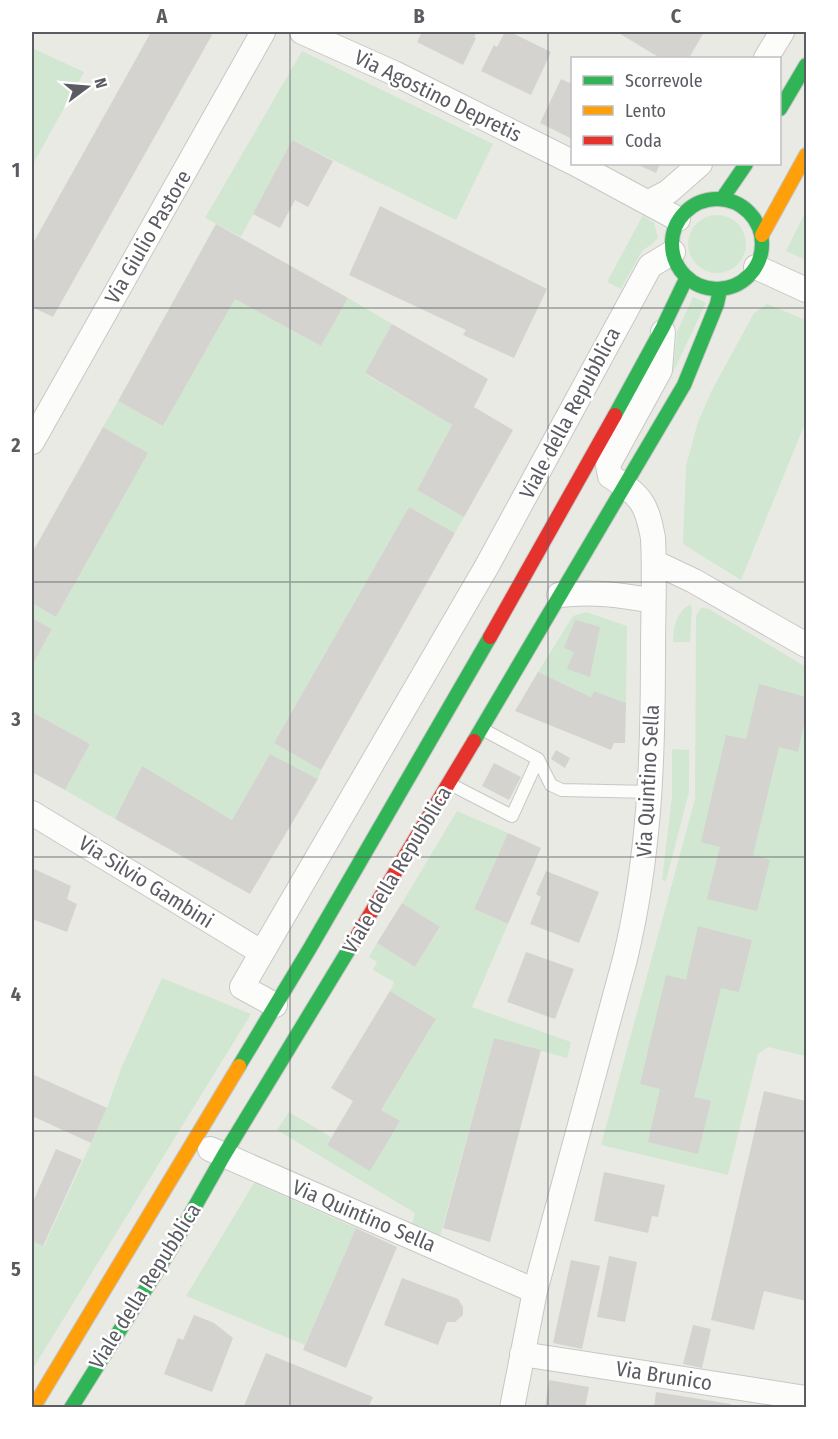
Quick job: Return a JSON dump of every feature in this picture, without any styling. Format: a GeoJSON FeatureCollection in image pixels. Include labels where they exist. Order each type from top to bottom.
{"type":"FeatureCollection","features":[{"type":"Feature","properties":{"kind":"street","name":"Via Giulio Pastore"},"geometry":{"type":"LineString","coordinates":[[32,442],[263,32]]}},
{"type":"Feature","properties":{"kind":"street","name":"Via Agostino Depretis"},"geometry":{"type":"LineString","coordinates":[[302,32],[394,73],[571,162]]}},
{"type":"Feature","properties":{"kind":"street"},"geometry":{"type":"LineString","coordinates":[[767,57],[782,32]]}},
{"type":"Feature","properties":{"kind":"street"},"geometry":{"type":"LineString","coordinates":[[781,107],[807,65]]}},
{"type":"Feature","properties":{"kind":"street"},"geometry":{"type":"LineString","coordinates":[[762,235],[807,155]]}},
{"type":"Feature","properties":{"kind":"street","name":"Via Agostino Depretis"},"geometry":{"type":"LineString","coordinates":[[578,165],[678,219]]}},
{"type":"Feature","properties":{"kind":"street"},"geometry":{"type":"LineString","coordinates":[[649,202],[668,192],[699,165]]}},
{"type":"Feature","properties":{"kind":"street"},"geometry":{"type":"LineString","coordinates":[[722,199],[745,165]]}},
{"type":"Feature","properties":{"kind":"street"},"geometry":{"type":"LineString","coordinates":[[722,199],[736,202],[756,221],[762,235],[762,249],[756,267],[746,279],[720,290],[707,290],[686,279],[677,265],[673,252],[678,219],[687,209],[699,202],[722,199]]}},
{"type":"Feature","properties":{"kind":"street","name":"Viale della Repubblica"},"geometry":{"type":"LineString","coordinates":[[275,1005],[242,987],[487,566],[650,266],[673,252]]}},
{"type":"Feature","properties":{"kind":"street"},"geometry":{"type":"LineString","coordinates":[[756,267],[807,291]]}},
{"type":"Feature","properties":{"kind":"street"},"geometry":{"type":"LineString","coordinates":[[686,279],[663,327],[660,370],[608,465],[610,476],[625,486],[684,385],[717,304],[720,290]]}},
{"type":"Feature","properties":{"kind":"street","name":"Viale della Repubblica"},"geometry":{"type":"LineString","coordinates":[[33,1407],[275,1005],[470,673],[582,476],[663,327]]}},
{"type":"Feature","properties":{"kind":"street","name":"Viale della Repubblica"},"geometry":{"type":"LineString","coordinates":[[70,1407],[172,1247],[224,1155],[449,784],[625,486]]}},
{"type":"Feature","properties":{"kind":"street","name":"Via Quintino Sella"},"geometry":{"type":"LineString","coordinates":[[512,1407],[535,1291],[636,913],[643,869],[651,792],[653,742],[653,538],[647,513],[638,495],[625,486]]}},
{"type":"Feature","properties":{"kind":"street"},"geometry":{"type":"LineString","coordinates":[[654,562],[694,581],[807,645]]}},
{"type":"Feature","properties":{"kind":"street"},"geometry":{"type":"LineString","coordinates":[[560,595],[580,592],[653,602]]}},
{"type":"Feature","properties":{"kind":"street","name":"Via Silvio Gambini"},"geometry":{"type":"LineString","coordinates":[[32,813],[261,952]]}},
{"type":"Feature","properties":{"kind":"street","name":"Via Quintino Sella"},"geometry":{"type":"LineString","coordinates":[[194,1141],[535,1291]]}},
{"type":"Feature","properties":{"kind":"street","name":"Via Brunico"},"geometry":{"type":"LineString","coordinates":[[522,1354],[807,1398]]}},
{"type":"Feature","properties":{"kind":"lane"},"geometry":{"type":"LineString","coordinates":[[480,728],[538,759],[551,785],[562,790],[651,792]]}},
{"type":"Feature","properties":{"kind":"lane"},"geometry":{"type":"LineString","coordinates":[[449,784],[512,816],[538,759]]}},
{"type":"Feature","properties":{"kind":"green space"},"geometry":{"type":"Polygon","coordinates":[[[32,48],[84,72],[32,166],[32,48]]]}},
{"type":"Feature","properties":{"kind":"green space"},"geometry":{"type":"Polygon","coordinates":[[[302,51],[493,144],[456,220],[292,140],[241,237],[205,218],[302,51]]]}},
{"type":"Feature","properties":{"kind":"green space"},"geometry":{"type":"Polygon","coordinates":[[[806,211],[806,260],[786,251],[806,211]]]}},
{"type":"Feature","properties":{"kind":"green space"},"geometry":{"type":"Polygon","coordinates":[[[643,215],[654,223],[658,238],[642,251],[621,289],[607,282],[643,215]]]}},
{"type":"Feature","properties":{"kind":"green space"},"geometry":{"type":"Polygon","coordinates":[[[711,215],[723,215],[738,223],[746,238],[746,250],[738,265],[723,273],[711,273],[696,265],[688,250],[688,238],[696,223],[711,215]]]}},
{"type":"Feature","properties":{"kind":"green space"},"geometry":{"type":"Polygon","coordinates":[[[693,297],[706,303],[673,372],[677,332],[693,297]]]}},
{"type":"Feature","properties":{"kind":"green space"},"geometry":{"type":"Polygon","coordinates":[[[348,298],[392,324],[365,374],[452,425],[417,490],[464,517],[455,533],[409,507],[274,743],[321,770],[318,779],[270,754],[232,820],[142,767],[115,819],[65,790],[90,744],[32,712],[32,666],[52,629],[32,618],[32,603],[56,617],[147,454],[103,427],[118,401],[163,426],[235,299],[321,346],[348,298]]]}},
{"type":"Feature","properties":{"kind":"green space"},"geometry":{"type":"Polygon","coordinates":[[[767,304],[806,320],[806,421],[741,580],[683,544],[686,466],[698,422],[711,392],[754,313],[767,304]]]}},
{"type":"Feature","properties":{"kind":"green space"},"geometry":{"type":"Polygon","coordinates":[[[690,604],[692,608],[690,642],[673,642],[676,621],[681,612],[690,604]]]}},
{"type":"Feature","properties":{"kind":"green space"},"geometry":{"type":"Polygon","coordinates":[[[701,608],[709,609],[806,667],[806,1056],[768,1047],[758,1054],[728,1175],[601,1145],[695,799],[696,616],[701,608]]]}},
{"type":"Feature","properties":{"kind":"green space"},"geometry":{"type":"Polygon","coordinates":[[[586,612],[627,626],[626,703],[594,691],[591,697],[538,672],[573,616],[586,612]]]}},
{"type":"Feature","properties":{"kind":"green space"},"geometry":{"type":"Polygon","coordinates":[[[672,749],[689,750],[689,792],[666,881],[662,880],[672,796],[672,749]]]}},
{"type":"Feature","properties":{"kind":"green space"},"geometry":{"type":"Polygon","coordinates":[[[457,811],[508,833],[474,909],[508,924],[472,1007],[571,1042],[567,1058],[494,1038],[439,1240],[411,1228],[415,1213],[277,1130],[289,1112],[331,1137],[327,1145],[399,1121],[381,1110],[436,1019],[390,991],[394,982],[373,970],[377,962],[369,957],[377,943],[415,967],[440,928],[402,903],[457,811]]]}},
{"type":"Feature","properties":{"kind":"green space"},"geometry":{"type":"Polygon","coordinates":[[[162,978],[251,1014],[32,1370],[32,1241],[44,1246],[107,1108],[122,1066],[162,978]]]}},
{"type":"Feature","properties":{"kind":"green space"},"geometry":{"type":"Polygon","coordinates":[[[254,1183],[356,1228],[305,1345],[186,1296],[254,1183]]]}},
{"type":"Feature","properties":{"kind":"building"},"geometry":{"type":"Polygon","coordinates":[[[151,32],[206,32],[212,35],[53,317],[32,307],[32,245],[151,32]]]}},
{"type":"Feature","properties":{"kind":"building"},"geometry":{"type":"Polygon","coordinates":[[[422,32],[477,32],[463,65],[417,42],[422,32]]]}},
{"type":"Feature","properties":{"kind":"building"},"geometry":{"type":"Polygon","coordinates":[[[505,32],[510,32],[551,52],[531,95],[481,71],[494,45],[497,47],[505,32]]]}},
{"type":"Feature","properties":{"kind":"building"},"geometry":{"type":"Polygon","coordinates":[[[617,32],[704,32],[690,57],[658,57],[617,32]]]}},
{"type":"Feature","properties":{"kind":"building"},"geometry":{"type":"Polygon","coordinates":[[[561,79],[571,84],[571,138],[540,123],[561,79]]]}},
{"type":"Feature","properties":{"kind":"building"},"geometry":{"type":"Polygon","coordinates":[[[292,140],[333,161],[308,207],[295,200],[280,228],[253,214],[292,140]]]}},
{"type":"Feature","properties":{"kind":"building"},"geometry":{"type":"Polygon","coordinates":[[[638,165],[660,165],[656,173],[638,165]]]}},
{"type":"Feature","properties":{"kind":"building"},"geometry":{"type":"Polygon","coordinates":[[[380,206],[547,289],[514,358],[463,335],[466,330],[349,275],[380,206]]]}},
{"type":"Feature","properties":{"kind":"building"},"geometry":{"type":"Polygon","coordinates":[[[216,224],[348,298],[321,346],[235,299],[163,426],[118,401],[216,224]]]}},
{"type":"Feature","properties":{"kind":"building"},"geometry":{"type":"Polygon","coordinates":[[[392,324],[488,379],[474,407],[513,430],[464,517],[417,490],[452,425],[365,373],[392,324]]]}},
{"type":"Feature","properties":{"kind":"building"},"geometry":{"type":"Polygon","coordinates":[[[103,427],[148,453],[56,617],[32,603],[32,553],[103,427]]]}},
{"type":"Feature","properties":{"kind":"building"},"geometry":{"type":"Polygon","coordinates":[[[409,507],[455,533],[321,770],[274,743],[409,507]]]}},
{"type":"Feature","properties":{"kind":"building"},"geometry":{"type":"Polygon","coordinates":[[[32,618],[52,629],[32,666],[32,618]]]}},
{"type":"Feature","properties":{"kind":"building"},"geometry":{"type":"Polygon","coordinates":[[[575,620],[600,627],[590,677],[567,669],[574,652],[564,648],[575,620]]]}},
{"type":"Feature","properties":{"kind":"building"},"geometry":{"type":"Polygon","coordinates":[[[538,672],[591,697],[594,691],[626,703],[625,743],[614,743],[611,750],[515,711],[538,672]]]}},
{"type":"Feature","properties":{"kind":"building"},"geometry":{"type":"Polygon","coordinates":[[[759,684],[806,697],[806,715],[798,752],[779,747],[753,855],[770,860],[757,911],[707,899],[720,847],[701,842],[726,735],[746,739],[759,684]]]}},
{"type":"Feature","properties":{"kind":"building"},"geometry":{"type":"Polygon","coordinates":[[[32,712],[90,744],[65,790],[32,772],[32,712]]]}},
{"type":"Feature","properties":{"kind":"building"},"geometry":{"type":"Polygon","coordinates":[[[556,750],[570,758],[565,768],[551,759],[556,750]]]}},
{"type":"Feature","properties":{"kind":"building"},"geometry":{"type":"Polygon","coordinates":[[[270,754],[318,779],[250,894],[115,819],[142,766],[232,820],[270,754]]]}},
{"type":"Feature","properties":{"kind":"building"},"geometry":{"type":"Polygon","coordinates":[[[494,763],[521,777],[509,800],[482,786],[494,763]]]}},
{"type":"Feature","properties":{"kind":"building"},"geometry":{"type":"Polygon","coordinates":[[[508,833],[541,848],[508,924],[474,909],[508,833]]]}},
{"type":"Feature","properties":{"kind":"building"},"geometry":{"type":"Polygon","coordinates":[[[32,868],[71,886],[67,899],[77,904],[67,932],[32,919],[32,868]]]}},
{"type":"Feature","properties":{"kind":"building"},"geometry":{"type":"Polygon","coordinates":[[[546,871],[599,892],[579,943],[530,924],[541,897],[536,894],[546,871]]]}},
{"type":"Feature","properties":{"kind":"building"},"geometry":{"type":"Polygon","coordinates":[[[402,903],[440,927],[415,967],[377,943],[402,903]]]}},
{"type":"Feature","properties":{"kind":"building"},"geometry":{"type":"Polygon","coordinates":[[[698,926],[752,940],[739,992],[721,988],[694,1097],[711,1101],[698,1154],[648,1142],[660,1089],[640,1084],[666,975],[686,980],[698,926]]]}},
{"type":"Feature","properties":{"kind":"building"},"geometry":{"type":"Polygon","coordinates":[[[526,952],[574,969],[555,1019],[507,1002],[526,952]]]}},
{"type":"Feature","properties":{"kind":"building"},"geometry":{"type":"Polygon","coordinates":[[[390,991],[436,1019],[381,1110],[400,1121],[370,1171],[327,1145],[353,1101],[331,1088],[390,991]]]}},
{"type":"Feature","properties":{"kind":"building"},"geometry":{"type":"Polygon","coordinates":[[[494,1038],[541,1050],[490,1242],[443,1228],[494,1038]]]}},
{"type":"Feature","properties":{"kind":"building"},"geometry":{"type":"Polygon","coordinates":[[[32,1074],[107,1108],[91,1143],[32,1116],[32,1074]]]}},
{"type":"Feature","properties":{"kind":"building"},"geometry":{"type":"Polygon","coordinates":[[[764,1091],[806,1101],[806,1301],[764,1291],[754,1330],[711,1320],[764,1091]]]}},
{"type":"Feature","properties":{"kind":"building"},"geometry":{"type":"Polygon","coordinates":[[[56,1149],[82,1160],[43,1246],[32,1241],[32,1204],[56,1149]]]}},
{"type":"Feature","properties":{"kind":"building"},"geometry":{"type":"Polygon","coordinates":[[[604,1172],[665,1185],[658,1217],[652,1216],[648,1233],[594,1221],[604,1172]]]}},
{"type":"Feature","properties":{"kind":"building"},"geometry":{"type":"Polygon","coordinates":[[[356,1228],[397,1247],[346,1368],[303,1350],[356,1228]]]}},
{"type":"Feature","properties":{"kind":"building"},"geometry":{"type":"Polygon","coordinates":[[[609,1256],[637,1262],[625,1322],[597,1317],[609,1256]]]}},
{"type":"Feature","properties":{"kind":"building"},"geometry":{"type":"Polygon","coordinates":[[[571,1260],[600,1266],[582,1349],[553,1343],[571,1260]]]}},
{"type":"Feature","properties":{"kind":"building"},"geometry":{"type":"Polygon","coordinates":[[[402,1278],[458,1299],[463,1307],[463,1315],[455,1322],[447,1322],[438,1345],[384,1325],[402,1278]]]}},
{"type":"Feature","properties":{"kind":"building"},"geometry":{"type":"Polygon","coordinates":[[[194,1315],[214,1323],[233,1338],[212,1392],[164,1374],[178,1338],[183,1340],[194,1315]]]}},
{"type":"Feature","properties":{"kind":"building"},"geometry":{"type":"Polygon","coordinates":[[[693,1325],[711,1329],[702,1368],[683,1364],[693,1325]]]}},
{"type":"Feature","properties":{"kind":"building"},"geometry":{"type":"Polygon","coordinates":[[[266,1353],[373,1397],[368,1408],[243,1408],[266,1353]]]}},
{"type":"Feature","properties":{"kind":"building"},"geometry":{"type":"Polygon","coordinates":[[[549,1380],[589,1387],[585,1408],[545,1408],[549,1380]]]}},
{"type":"Feature","properties":{"kind":"building"},"geometry":{"type":"Polygon","coordinates":[[[656,1392],[731,1404],[730,1408],[654,1408],[656,1392]]]}},
{"type":"Feature","properties":{"kind":"traffic: fast"},"geometry":{"type":"LineString","coordinates":[[781,107],[806,65]]}},
{"type":"Feature","properties":{"kind":"traffic: fast"},"geometry":{"type":"LineString","coordinates":[[722,199],[745,165]]}},
{"type":"Feature","properties":{"kind":"traffic: fast"},"geometry":{"type":"LineString","coordinates":[[717,199],[734,202],[749,212],[759,227],[762,244],[759,261],[749,276],[734,286],[717,289],[700,286],[685,276],[675,261],[672,244],[675,227],[685,212],[700,202],[717,199]]}},
{"type":"Feature","properties":{"kind":"traffic: fast"},"geometry":{"type":"LineString","coordinates":[[615,415],[663,327],[686,279]]}},
{"type":"Feature","properties":{"kind":"traffic: fast"},"geometry":{"type":"LineString","coordinates":[[474,741],[684,385],[717,304],[720,290]]}},
{"type":"Feature","properties":{"kind":"traffic: fast"},"geometry":{"type":"LineString","coordinates":[[239,1066],[490,637]]}},
{"type":"Feature","properties":{"kind":"traffic: fast"},"geometry":{"type":"LineString","coordinates":[[71,1408],[172,1247],[224,1155],[351,946]]}},
{"type":"Feature","properties":{"kind":"traffic: slow"},"geometry":{"type":"LineString","coordinates":[[762,235],[806,155]]}},
{"type":"Feature","properties":{"kind":"traffic: slow"},"geometry":{"type":"LineString","coordinates":[[33,1408],[239,1066]]}},
{"type":"Feature","properties":{"kind":"traffic: jam"},"geometry":{"type":"LineString","coordinates":[[490,637],[615,415]]}},
{"type":"Feature","properties":{"kind":"traffic: jam"},"geometry":{"type":"LineString","coordinates":[[351,946],[474,741]]}}]}
